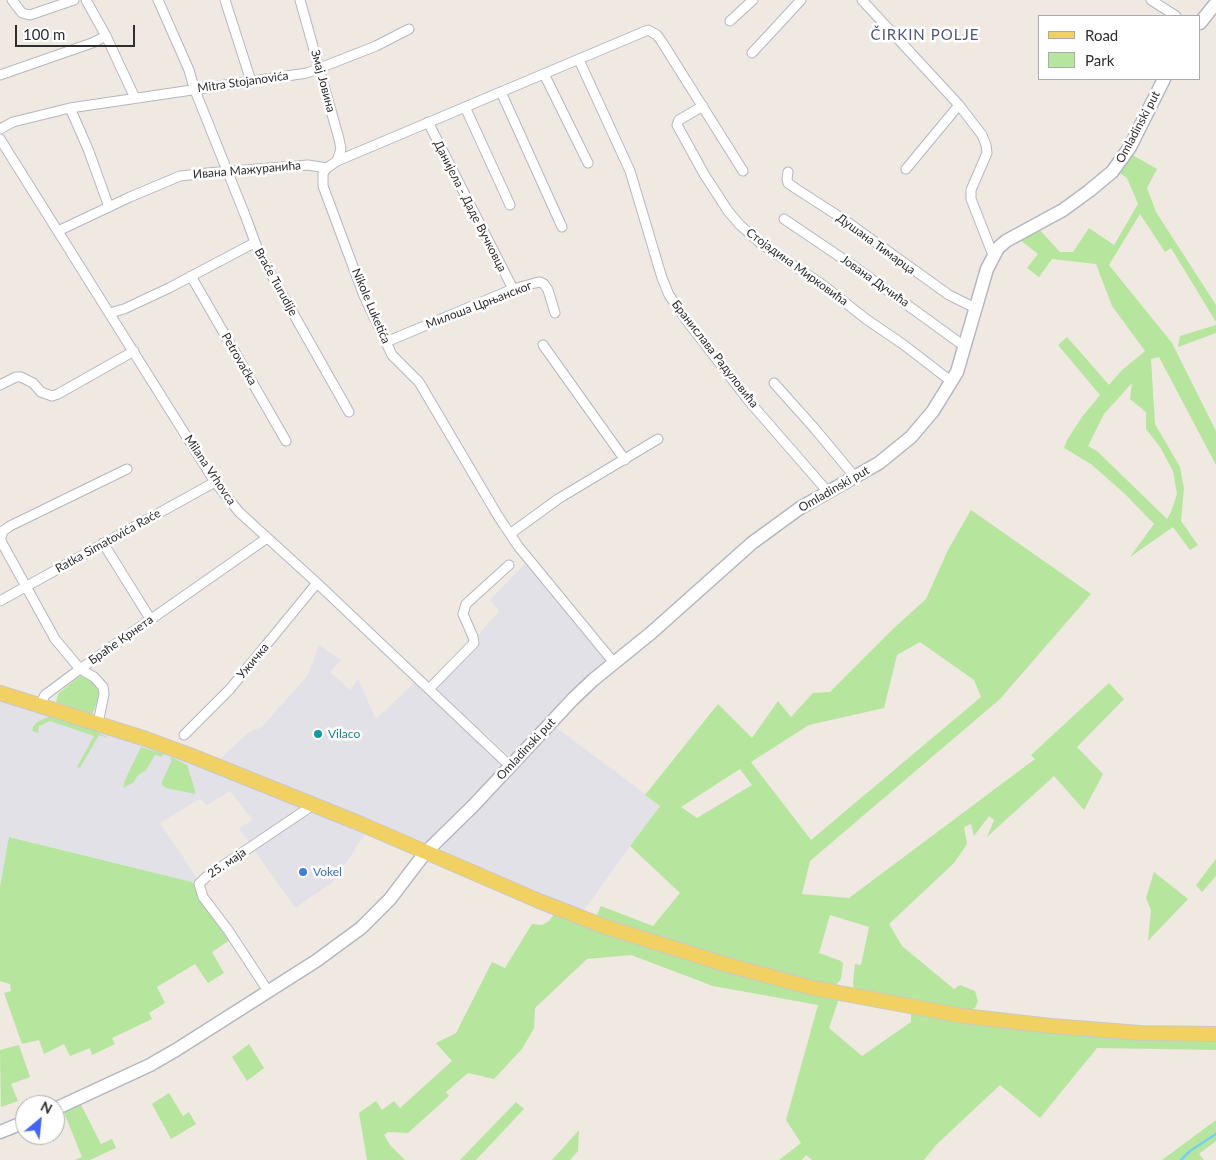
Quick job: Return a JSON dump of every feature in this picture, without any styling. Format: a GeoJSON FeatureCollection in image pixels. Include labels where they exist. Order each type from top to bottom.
{"type":"FeatureCollection","features":[{"type":"Feature","properties":{"kind":"main road"},"geometry":{"type":"LineString","coordinates":[[0,693],[98,723],[192,756],[313,805],[539,902],[603,926],[724,964],[813,988],[963,1016],[1140,1034],[1216,1034]]}},
{"type":"Feature","properties":{"kind":"street"},"geometry":{"type":"LineString","coordinates":[[12,0],[22,13],[30,15],[74,0]]}},
{"type":"Feature","properties":{"kind":"street"},"geometry":{"type":"LineString","coordinates":[[86,0],[106,36],[135,98]]}},
{"type":"Feature","properties":{"kind":"street","name":"Braće Turudije"},"geometry":{"type":"LineString","coordinates":[[158,0],[189,70],[194,88],[245,215],[254,243],[350,412]]}},
{"type":"Feature","properties":{"kind":"street"},"geometry":{"type":"LineString","coordinates":[[225,0],[251,81]]}},
{"type":"Feature","properties":{"kind":"street","name":"Змај Јовина"},"geometry":{"type":"LineString","coordinates":[[300,0],[341,149],[337,161]]}},
{"type":"Feature","properties":{"kind":"street"},"geometry":{"type":"LineString","coordinates":[[730,21],[753,0]]}},
{"type":"Feature","properties":{"kind":"street"},"geometry":{"type":"LineString","coordinates":[[752,53],[801,0]]}},
{"type":"Feature","properties":{"kind":"street"},"geometry":{"type":"LineString","coordinates":[[862,0],[959,105],[982,135],[987,153],[971,190],[971,199],[993,256]]}},
{"type":"Feature","properties":{"kind":"street"},"geometry":{"type":"LineString","coordinates":[[1152,0],[1174,15]]}},
{"type":"Feature","properties":{"kind":"street"},"geometry":{"type":"LineString","coordinates":[[1201,22],[1216,3]]}},
{"type":"Feature","properties":{"kind":"street","name":"Mitra Stojanovića"},"geometry":{"type":"LineString","coordinates":[[0,129],[13,122],[70,108],[308,72],[376,46],[408,29]]}},
{"type":"Feature","properties":{"kind":"street"},"geometry":{"type":"LineString","coordinates":[[326,168],[337,161],[428,122],[648,30],[657,35],[743,171]]}},
{"type":"Feature","properties":{"kind":"street"},"geometry":{"type":"LineString","coordinates":[[0,75],[92,43],[106,36]]}},
{"type":"Feature","properties":{"kind":"street","name":"Бранислава Радуловића"},"geometry":{"type":"LineString","coordinates":[[579,60],[630,171],[662,278],[669,295],[748,400],[828,492]]}},
{"type":"Feature","properties":{"kind":"street"},"geometry":{"type":"LineString","coordinates":[[544,74],[588,163]]}},
{"type":"Feature","properties":{"kind":"street","name":"Omladinski put"},"geometry":{"type":"LineString","coordinates":[[425,853],[473,806],[593,680],[615,664],[752,543],[800,508],[879,463],[911,437],[933,411],[957,372],[975,308],[993,256],[998,248],[1006,240],[1063,210],[1089,192],[1112,172],[1130,147],[1164,80]]}},
{"type":"Feature","properties":{"kind":"street"},"geometry":{"type":"LineString","coordinates":[[501,92],[562,227]]}},
{"type":"Feature","properties":{"kind":"street"},"geometry":{"type":"LineString","coordinates":[[906,169],[959,105]]}},
{"type":"Feature","properties":{"kind":"street","name":"Стојадина Мирковића"},"geometry":{"type":"LineString","coordinates":[[703,106],[679,120],[677,125],[709,181],[728,211],[740,225],[760,243],[823,285],[866,320],[904,345],[952,382]]}},
{"type":"Feature","properties":{"kind":"street"},"geometry":{"type":"LineString","coordinates":[[70,108],[108,206]]}},
{"type":"Feature","properties":{"kind":"street"},"geometry":{"type":"LineString","coordinates":[[465,108],[510,206]]}},
{"type":"Feature","properties":{"kind":"street","name":"Данијела - Даде Вучковца"},"geometry":{"type":"LineString","coordinates":[[428,122],[513,289]]}},
{"type":"Feature","properties":{"kind":"street","name":"Milana Vrhovca"},"geometry":{"type":"LineString","coordinates":[[0,139],[215,482],[239,512],[317,583],[510,766]]}},
{"type":"Feature","properties":{"kind":"street","name":"Ивана Мажуранића"},"geometry":{"type":"LineString","coordinates":[[58,231],[108,206],[180,176],[308,165],[326,168]]}},
{"type":"Feature","properties":{"kind":"street","name":"Nikole Luketića"},"geometry":{"type":"LineString","coordinates":[[326,168],[322,178],[323,186],[364,296],[392,355],[419,382],[510,534],[615,664]]}},
{"type":"Feature","properties":{"kind":"street","name":"Душана Тимарца"},"geometry":{"type":"LineString","coordinates":[[788,172],[788,183],[843,219],[949,295],[975,308]]}},
{"type":"Feature","properties":{"kind":"street","name":"Јована Дучића"},"geometry":{"type":"LineString","coordinates":[[784,219],[852,265],[964,346]]}},
{"type":"Feature","properties":{"kind":"street"},"geometry":{"type":"LineString","coordinates":[[110,313],[124,309],[254,243]]}},
{"type":"Feature","properties":{"kind":"street","name":"Petrovačka"},"geometry":{"type":"LineString","coordinates":[[191,276],[286,441]]}},
{"type":"Feature","properties":{"kind":"street","name":"Милоша Црњанског"},"geometry":{"type":"LineString","coordinates":[[386,342],[513,289],[540,282],[548,290],[555,313]]}},
{"type":"Feature","properties":{"kind":"street"},"geometry":{"type":"LineString","coordinates":[[543,345],[625,460]]}},
{"type":"Feature","properties":{"kind":"street"},"geometry":{"type":"LineString","coordinates":[[0,385],[16,377],[22,377],[33,383],[41,392],[52,396],[134,351]]}},
{"type":"Feature","properties":{"kind":"street"},"geometry":{"type":"LineString","coordinates":[[774,383],[855,477]]}},
{"type":"Feature","properties":{"kind":"street"},"geometry":{"type":"LineString","coordinates":[[510,534],[558,499],[658,439]]}},
{"type":"Feature","properties":{"kind":"street"},"geometry":{"type":"LineString","coordinates":[[0,536],[10,526],[127,469]]}},
{"type":"Feature","properties":{"kind":"street","name":"Ratka Simatovića Raće"},"geometry":{"type":"LineString","coordinates":[[0,601],[215,482]]}},
{"type":"Feature","properties":{"kind":"street","name":"Браће Крнета"},"geometry":{"type":"LineString","coordinates":[[0,536],[2,543],[55,639],[80,669],[267,538]]}},
{"type":"Feature","properties":{"kind":"street"},"geometry":{"type":"LineString","coordinates":[[104,543],[151,620]]}},
{"type":"Feature","properties":{"kind":"street"},"geometry":{"type":"LineString","coordinates":[[429,688],[474,643],[463,614],[466,604],[509,565]]}},
{"type":"Feature","properties":{"kind":"street","name":"Ужичка"},"geometry":{"type":"LineString","coordinates":[[184,736],[230,689],[317,583]]}},
{"type":"Feature","properties":{"kind":"street"},"geometry":{"type":"LineString","coordinates":[[40,705],[45,695],[80,669],[94,677],[103,687],[104,694],[98,723]]}},
{"type":"Feature","properties":{"kind":"street","name":"25. маја"},"geometry":{"type":"LineString","coordinates":[[268,991],[228,930],[203,897],[199,884],[206,877],[313,805]]}},
{"type":"Feature","properties":{"kind":"street"},"geometry":{"type":"LineString","coordinates":[[65,1104],[150,1066],[316,961],[361,928],[390,900],[425,853]]}},
{"type":"Feature","properties":{"kind":"street"},"geometry":{"type":"LineString","coordinates":[[0,1132],[15,1126]]}},
{"type":"Feature","properties":{"kind":"shaded area"},"geometry":{"type":"Polygon","coordinates":[[[526,563],[607,661],[511,757],[436,689],[477,644],[479,641],[477,636],[499,611],[490,600],[526,563]]]}},
{"type":"Feature","properties":{"kind":"shaded area"},"geometry":{"type":"Polygon","coordinates":[[[319,645],[341,660],[330,672],[350,690],[358,679],[376,719],[416,681],[496,756],[499,772],[435,838],[424,842],[219,760],[249,732],[262,727],[308,675],[319,645]]]}},
{"type":"Feature","properties":{"kind":"shaded area"},"geometry":{"type":"Polygon","coordinates":[[[0,699],[163,751],[366,833],[333,882],[295,908],[239,828],[253,820],[230,791],[207,805],[200,799],[160,823],[198,879],[192,882],[10,837],[0,887],[0,699]]]}},
{"type":"Feature","properties":{"kind":"shaded area"},"geometry":{"type":"Polygon","coordinates":[[[554,726],[660,805],[582,913],[445,854],[442,848],[445,842],[554,726]]]}},
{"type":"Feature","properties":{"kind":"green space"},"geometry":{"type":"Polygon","coordinates":[[[1129,153],[1157,169],[1147,188],[1156,212],[1216,305],[1216,322],[1171,248],[1165,252],[1140,214],[1109,265],[1172,343],[1216,431],[1216,465],[1159,357],[1151,359],[1155,424],[1180,467],[1184,488],[1181,521],[1198,545],[1190,550],[1173,527],[1130,557],[1154,524],[1125,494],[1091,464],[1064,448],[1082,417],[1100,395],[1058,345],[1067,337],[1109,385],[1121,371],[1145,351],[1112,306],[1096,264],[1052,259],[1039,277],[1027,268],[1038,254],[1019,239],[1038,228],[1060,252],[1073,252],[1089,228],[1114,245],[1138,204],[1127,178],[1118,172],[1129,153]],[[1132,383],[1104,414],[1088,446],[1097,451],[1167,519],[1177,494],[1173,471],[1160,447],[1146,429],[1146,412],[1130,399],[1132,383]]]}},
{"type":"Feature","properties":{"kind":"green space"},"geometry":{"type":"Polygon","coordinates":[[[1216,325],[1216,333],[1178,347],[1180,336],[1216,325]]]}},
{"type":"Feature","properties":{"kind":"green space"},"geometry":{"type":"Polygon","coordinates":[[[971,510],[1091,594],[1000,699],[810,861],[802,894],[849,898],[1035,759],[1031,755],[1109,683],[1124,699],[1077,747],[1103,774],[1084,810],[1054,776],[987,837],[994,820],[989,816],[974,836],[971,824],[964,827],[967,844],[954,863],[889,924],[902,946],[954,989],[960,985],[975,991],[978,1001],[975,1008],[970,1010],[922,1004],[854,991],[855,964],[861,965],[869,927],[830,915],[819,953],[843,963],[841,979],[834,987],[789,977],[595,919],[601,906],[653,926],[680,893],[630,846],[660,806],[645,795],[718,704],[752,738],[778,701],[791,717],[813,693],[830,692],[926,599],[948,550],[971,510]],[[920,642],[897,655],[884,708],[809,725],[751,762],[811,840],[981,697],[974,680],[920,642]],[[740,769],[681,807],[697,818],[752,785],[740,769]]]}},
{"type":"Feature","properties":{"kind":"green space"},"geometry":{"type":"Polygon","coordinates":[[[86,675],[100,687],[100,694],[93,713],[91,714],[56,702],[58,694],[80,676],[86,675]]]}},
{"type":"Feature","properties":{"kind":"green space"},"geometry":{"type":"Polygon","coordinates":[[[48,717],[54,717],[101,732],[100,734],[107,738],[99,735],[80,768],[77,767],[94,736],[50,721],[39,726],[38,733],[32,731],[37,722],[48,717]]]}},
{"type":"Feature","properties":{"kind":"green space"},"geometry":{"type":"Polygon","coordinates":[[[141,747],[164,754],[162,757],[155,755],[146,770],[137,776],[134,782],[123,788],[125,780],[141,747]]]}},
{"type":"Feature","properties":{"kind":"green space"},"geometry":{"type":"Polygon","coordinates":[[[171,757],[187,765],[195,794],[166,788],[162,785],[172,760],[170,759],[171,757]]]}},
{"type":"Feature","properties":{"kind":"green space"},"geometry":{"type":"Polygon","coordinates":[[[9,837],[192,882],[231,939],[212,952],[224,973],[208,983],[195,964],[157,987],[165,1003],[149,1013],[152,1019],[112,1038],[115,1044],[92,1055],[90,1048],[70,1056],[64,1044],[44,1054],[39,1040],[22,1044],[4,993],[11,991],[10,984],[0,981],[0,887],[9,837]]]}},
{"type":"Feature","properties":{"kind":"green space"},"geometry":{"type":"Polygon","coordinates":[[[1216,859],[1216,876],[1202,892],[1196,885],[1216,859]]]}},
{"type":"Feature","properties":{"kind":"green space"},"geometry":{"type":"Polygon","coordinates":[[[1154,872],[1188,899],[1148,941],[1151,910],[1146,898],[1154,872]]]}},
{"type":"Feature","properties":{"kind":"green space"},"geometry":{"type":"Polygon","coordinates":[[[555,913],[839,998],[829,1028],[862,1056],[911,1022],[911,1012],[1216,1038],[1216,1050],[1097,1048],[1040,1118],[1000,1085],[936,1145],[924,1160],[812,1160],[806,1155],[802,1160],[779,1160],[801,1143],[786,1120],[818,1005],[713,986],[631,955],[587,959],[535,1008],[534,1028],[522,1049],[494,1079],[468,1073],[446,1092],[449,1096],[408,1133],[388,1132],[384,1135],[390,1145],[405,1160],[367,1160],[359,1113],[376,1101],[382,1110],[394,1101],[400,1108],[452,1061],[436,1043],[456,1033],[492,962],[505,968],[532,924],[542,925],[549,921],[555,913]]]}},
{"type":"Feature","properties":{"kind":"green space"},"geometry":{"type":"Polygon","coordinates":[[[249,1044],[264,1068],[247,1081],[232,1057],[249,1044]]]}},
{"type":"Feature","properties":{"kind":"green space"},"geometry":{"type":"Polygon","coordinates":[[[19,1045],[30,1077],[11,1084],[16,1095],[15,1102],[1,1107],[0,1050],[19,1045]]]}},
{"type":"Feature","properties":{"kind":"green space"},"geometry":{"type":"Polygon","coordinates":[[[169,1093],[183,1116],[189,1112],[196,1124],[171,1139],[152,1104],[169,1093]]]}},
{"type":"Feature","properties":{"kind":"green space"},"geometry":{"type":"Polygon","coordinates":[[[516,1102],[524,1109],[476,1160],[460,1160],[516,1102]]]}},
{"type":"Feature","properties":{"kind":"green space"},"geometry":{"type":"Polygon","coordinates":[[[80,1103],[101,1144],[112,1139],[116,1148],[90,1160],[75,1160],[82,1157],[65,1115],[65,1109],[80,1103]]]}},
{"type":"Feature","properties":{"kind":"green space"},"geometry":{"type":"Polygon","coordinates":[[[1216,1120],[1216,1141],[1199,1154],[1204,1160],[1162,1160],[1216,1120]]]}},
{"type":"Feature","properties":{"kind":"green space"},"geometry":{"type":"Polygon","coordinates":[[[579,1130],[578,1151],[570,1160],[552,1160],[579,1130]]]}},
{"type":"Feature","properties":{"kind":"waterway"},"geometry":{"type":"LineString","coordinates":[[1181,1160],[1190,1151],[1216,1134]]}},
{"type":"Feature","properties":{"kind":"place","name":"Vilaco"},"geometry":{"type":"Point","coordinates":[318,734]}},
{"type":"Feature","properties":{"kind":"place","name":"Vokel"},"geometry":{"type":"Point","coordinates":[303,872]}},
{"type":"Feature","properties":{"kind":"district","name":"ČIRKIN POLJE"},"geometry":{"type":"Point","coordinates":[925,35]}}]}
